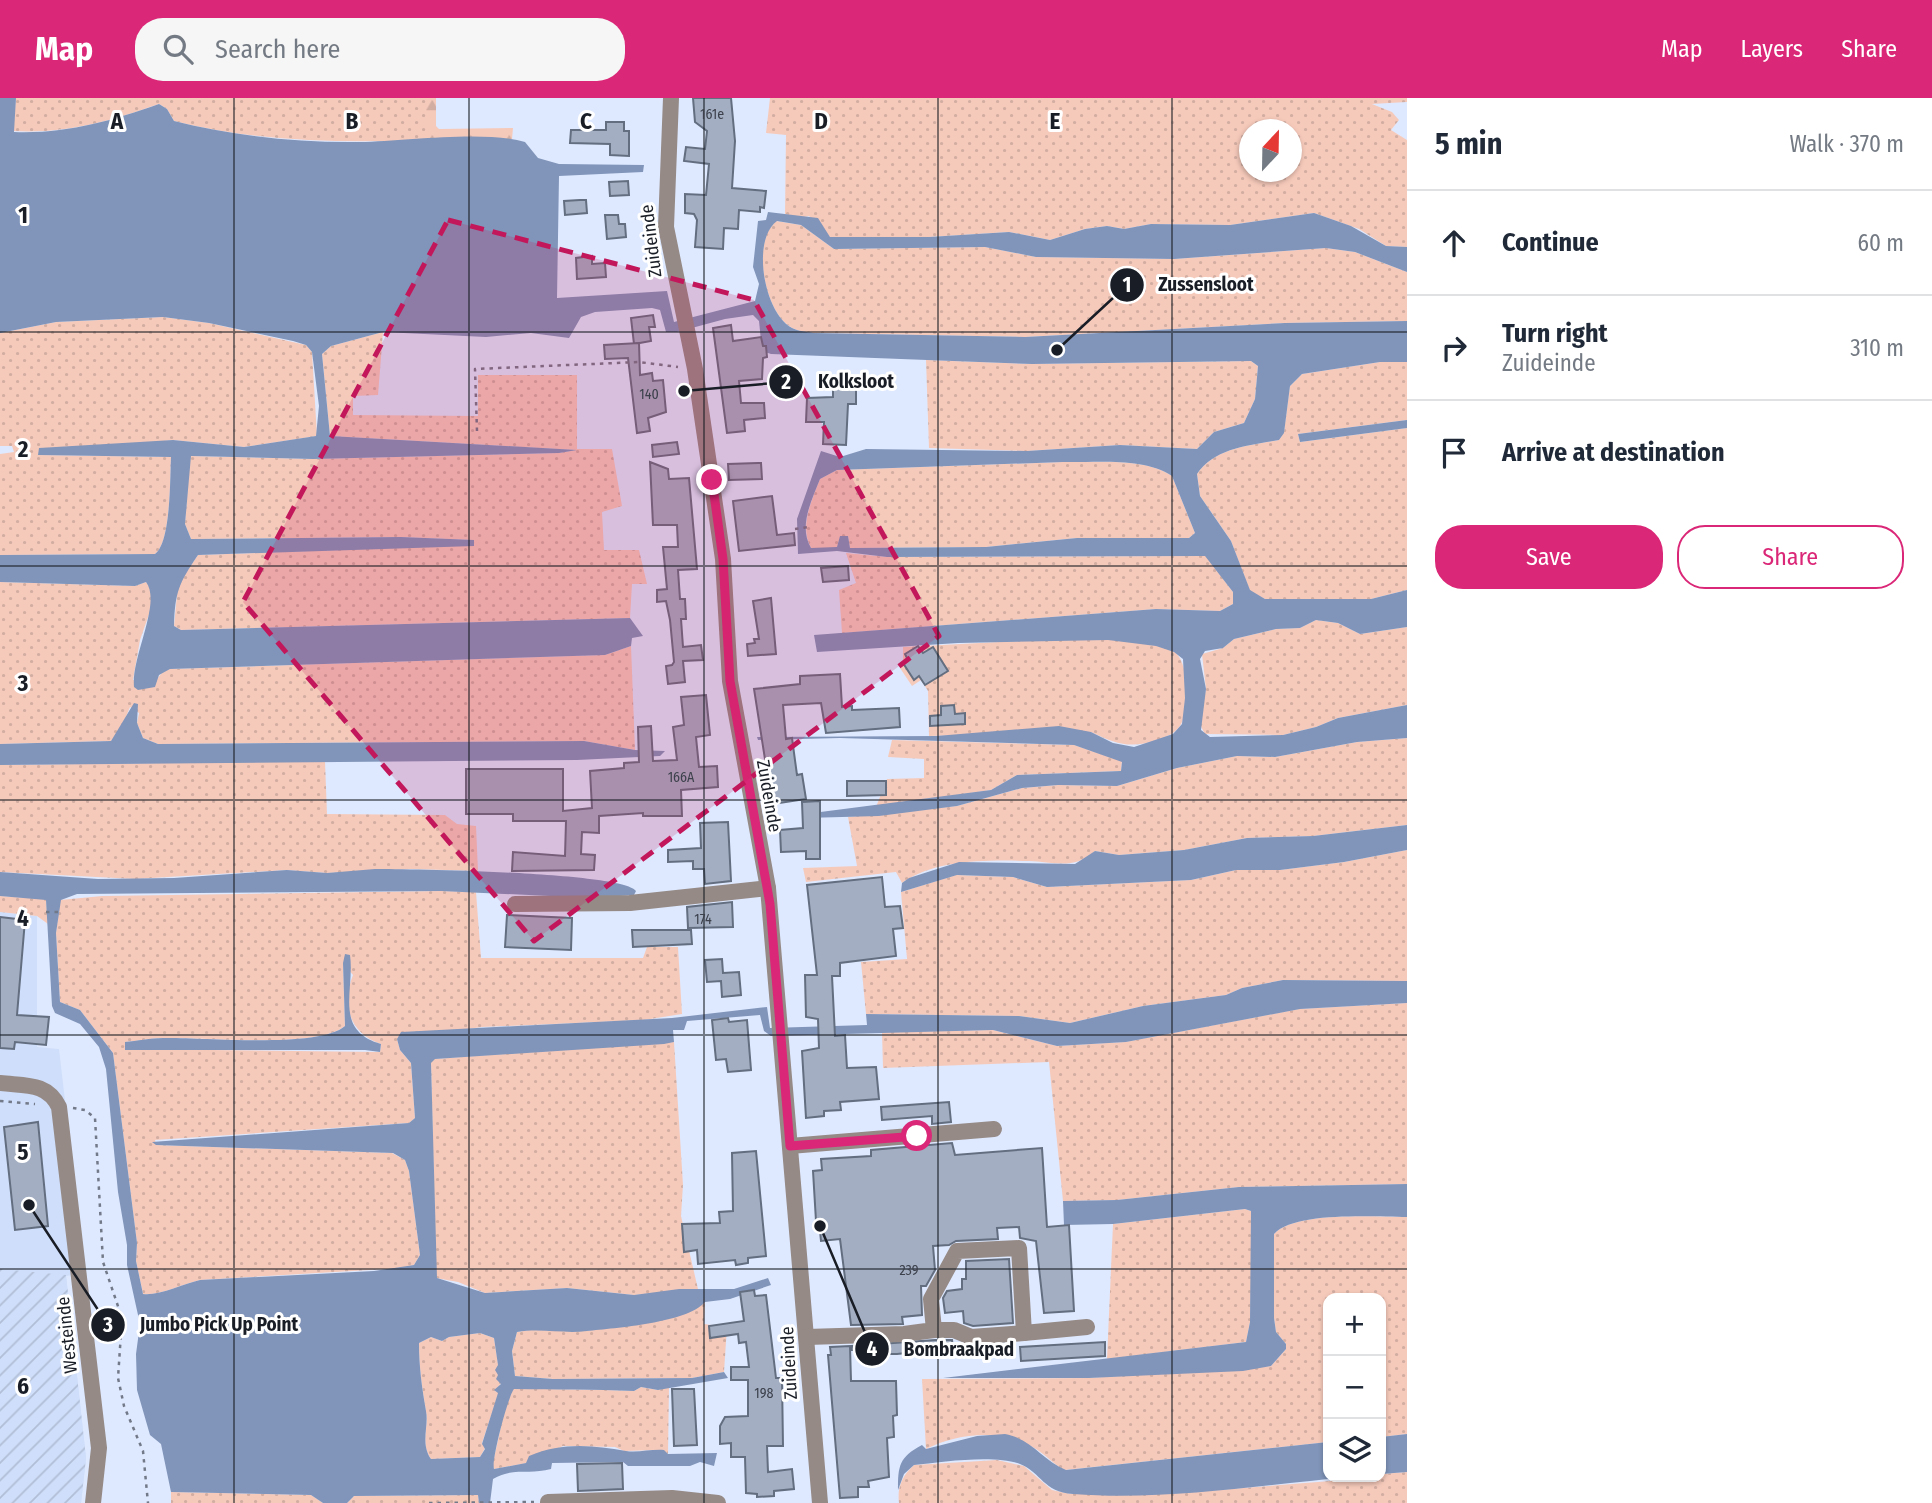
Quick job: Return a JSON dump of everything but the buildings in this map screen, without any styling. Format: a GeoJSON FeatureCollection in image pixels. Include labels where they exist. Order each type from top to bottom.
{"type":"FeatureCollection","features":[{"type":"Feature","properties":{"kind":"street","name":"Zuideinde"},"geometry":{"type":"LineString","coordinates":[[671,98],[666,219],[682,317],[695,369],[723,559],[730,681],[768,888],[820,1503]]}},
{"type":"Feature","properties":{"kind":"street"},"geometry":{"type":"LineString","coordinates":[[516,904],[630,903],[768,888]]}},
{"type":"Feature","properties":{"kind":"street"},"geometry":{"type":"LineString","coordinates":[[0,1083],[43,1088],[56,1100]]}},
{"type":"Feature","properties":{"kind":"street","name":"Westeinde"},"geometry":{"type":"LineString","coordinates":[[56,1100],[99,1448],[93,1503]]}},
{"type":"Feature","properties":{"kind":"street"},"geometry":{"type":"LineString","coordinates":[[790,1146],[993,1129]]}},
{"type":"Feature","properties":{"kind":"street"},"geometry":{"type":"LineString","coordinates":[[934,1329],[931,1299],[957,1251],[1019,1248],[1024,1333]]}},
{"type":"Feature","properties":{"kind":"street"},"geometry":{"type":"LineString","coordinates":[[807,1337],[904,1334],[934,1329],[954,1330],[971,1337],[1087,1326]]}},
{"type":"Feature","properties":{"kind":"street"},"geometry":{"type":"LineString","coordinates":[[548,1502],[672,1498],[718,1503]]}},
{"type":"Feature","properties":{"kind":"path"},"geometry":{"type":"LineString","coordinates":[[477,431],[475,369],[639,362],[695,369]]}},
{"type":"Feature","properties":{"kind":"path"},"geometry":{"type":"LineString","coordinates":[[795,529],[809,527]]}},
{"type":"Feature","properties":{"kind":"path"},"geometry":{"type":"LineString","coordinates":[[46,912],[59,912]]}},
{"type":"Feature","properties":{"kind":"path"},"geometry":{"type":"LineString","coordinates":[[0,1101],[56,1100],[85,1110],[95,1118],[103,1262],[122,1318],[118,1378],[124,1406],[143,1451],[148,1503]]}},
{"type":"Feature","properties":{"kind":"path"},"geometry":{"type":"LineString","coordinates":[[429,1503],[548,1502]]}},
{"type":"Feature","properties":{"kind":"highlighted area"},"geometry":{"type":"Polygon","coordinates":[[[448,220],[754,300],[939,636],[534,941],[243,602],[448,220]]]}},
{"type":"Feature","properties":{"kind":"shaded area"},"geometry":{"type":"Polygon","coordinates":[[[0,98],[16,98],[14,132],[70,129],[159,104],[167,109],[174,121],[266,138],[360,142],[489,137],[525,142],[538,158],[559,164],[644,165],[643,172],[559,176],[557,298],[667,291],[674,322],[755,301],[759,284],[753,267],[758,221],[766,220],[768,212],[818,218],[830,237],[929,237],[1009,232],[1050,240],[1085,229],[1107,226],[1124,229],[1151,224],[1230,225],[1314,213],[1351,226],[1386,246],[1407,247],[1407,272],[1355,252],[1326,248],[1174,259],[1036,257],[985,247],[834,249],[801,225],[777,221],[769,230],[764,244],[764,276],[774,308],[782,320],[794,329],[813,333],[1025,337],[1285,323],[1407,321],[1407,362],[1380,362],[1302,374],[1290,386],[1284,433],[1279,440],[1223,453],[1204,465],[1197,474],[1200,496],[1231,541],[1250,590],[1265,599],[1371,599],[1407,590],[1407,627],[1360,634],[1338,623],[1316,620],[1300,628],[1276,629],[1234,639],[1223,648],[1205,651],[1200,659],[1206,689],[1201,730],[1210,737],[1283,735],[1316,727],[1338,718],[1407,705],[1407,738],[1357,742],[1275,757],[1237,756],[1177,768],[1117,786],[1058,785],[1022,788],[957,806],[879,816],[805,818],[805,814],[991,790],[1017,775],[1121,771],[1122,762],[1074,745],[840,738],[758,740],[757,737],[936,736],[1059,726],[1091,732],[1113,743],[1134,747],[1173,734],[1182,724],[1185,698],[1183,659],[1174,652],[1156,646],[1108,640],[958,643],[817,652],[814,635],[1156,609],[1220,611],[1233,604],[1233,592],[1205,556],[887,557],[837,551],[798,554],[797,519],[821,451],[840,457],[866,449],[1027,451],[1120,445],[1197,449],[1214,432],[1244,423],[1255,399],[1258,366],[1251,361],[1032,364],[771,354],[762,351],[759,321],[753,315],[725,319],[677,332],[666,332],[660,310],[652,308],[595,312],[581,317],[569,338],[531,333],[486,337],[383,332],[331,346],[322,354],[330,436],[577,450],[559,453],[313,459],[191,456],[185,524],[191,539],[401,537],[474,540],[474,546],[198,555],[179,588],[174,626],[181,630],[630,618],[643,636],[632,638],[631,646],[605,655],[170,669],[159,675],[155,687],[138,690],[134,687],[134,675],[150,603],[150,591],[146,582],[135,586],[0,582],[0,555],[155,554],[167,524],[171,457],[38,455],[39,448],[173,440],[244,447],[316,436],[319,406],[312,352],[306,345],[293,341],[209,323],[163,317],[56,322],[0,333],[0,98]],[[1063,462],[837,470],[820,479],[806,522],[807,540],[811,548],[837,547],[840,536],[848,536],[850,548],[986,547],[1077,538],[1189,538],[1195,533],[1172,476],[1161,470],[1134,463],[1063,462]]]}},
{"type":"Feature","properties":{"kind":"shaded area"},"geometry":{"type":"Polygon","coordinates":[[[1407,420],[1407,428],[1300,442],[1298,434],[1407,420]]]}},
{"type":"Feature","properties":{"kind":"shaded area"},"geometry":{"type":"Polygon","coordinates":[[[134,703],[138,704],[137,723],[143,738],[158,744],[584,741],[635,750],[665,751],[660,756],[577,760],[0,765],[0,744],[111,741],[134,703]]]}},
{"type":"Feature","properties":{"kind":"shaded area"},"geometry":{"type":"Polygon","coordinates":[[[1407,825],[1407,850],[1344,862],[1280,870],[1236,870],[1191,880],[1047,887],[1013,877],[957,875],[901,892],[902,883],[909,878],[959,862],[1075,864],[1095,851],[1119,855],[1184,850],[1247,838],[1313,836],[1407,825]]]}},
{"type":"Feature","properties":{"kind":"shaded area"},"geometry":{"type":"Polygon","coordinates":[[[375,869],[513,873],[594,880],[622,885],[636,891],[634,895],[592,898],[441,891],[77,894],[61,900],[56,933],[60,1002],[80,1010],[113,1053],[137,1243],[136,1261],[143,1294],[164,1292],[200,1280],[374,1271],[414,1265],[420,1255],[409,1171],[405,1160],[393,1153],[156,1145],[152,1142],[409,1123],[415,1118],[411,1063],[400,1050],[397,1039],[401,1032],[672,1018],[767,1007],[770,1028],[867,1025],[866,1014],[1019,1016],[1070,1023],[1143,1006],[1226,995],[1242,988],[1283,980],[1407,981],[1407,1003],[1300,1009],[1126,1042],[1057,1046],[993,1030],[771,1036],[764,1031],[760,1015],[687,1021],[684,1030],[673,1030],[674,1042],[664,1044],[435,1059],[431,1063],[437,1278],[485,1293],[567,1288],[634,1295],[679,1289],[734,1289],[768,1278],[771,1285],[730,1299],[705,1302],[696,1309],[667,1320],[578,1332],[517,1332],[512,1351],[515,1376],[553,1379],[692,1378],[724,1372],[728,1378],[658,1390],[641,1387],[634,1391],[514,1389],[501,1428],[494,1469],[526,1463],[529,1456],[553,1448],[577,1446],[631,1451],[664,1450],[668,1454],[717,1453],[714,1466],[700,1462],[690,1466],[628,1466],[623,1462],[552,1463],[551,1469],[508,1473],[493,1479],[490,1503],[479,1503],[478,1495],[354,1496],[347,1503],[323,1503],[311,1495],[171,1492],[161,1444],[150,1435],[137,1390],[136,1354],[140,1324],[127,1265],[127,1245],[118,1192],[106,1069],[99,1047],[80,1024],[55,1013],[52,1006],[46,900],[0,896],[0,872],[98,879],[174,878],[287,870],[327,873],[375,869]],[[480,1333],[449,1337],[442,1341],[431,1337],[419,1343],[427,1417],[425,1441],[431,1459],[480,1457],[485,1449],[482,1444],[498,1393],[494,1390],[501,1384],[496,1379],[498,1375],[495,1370],[498,1365],[494,1338],[480,1333]]]}},
{"type":"Feature","properties":{"kind":"shaded area"},"geometry":{"type":"Polygon","coordinates":[[[0,912],[37,916],[37,1047],[59,1049],[85,1273],[66,1276],[86,1458],[81,1503],[0,1503],[0,912]]]}},
{"type":"Feature","properties":{"kind":"shaded area"},"geometry":{"type":"Polygon","coordinates":[[[345,954],[350,955],[351,1019],[366,1038],[381,1044],[380,1052],[125,1050],[125,1042],[153,1038],[286,1040],[331,1033],[345,1026],[345,954]]]}},
{"type":"Feature","properties":{"kind":"shaded area"},"geometry":{"type":"Polygon","coordinates":[[[1407,1184],[1407,1217],[1356,1216],[1317,1219],[1284,1227],[1274,1234],[1274,1318],[1276,1332],[1286,1344],[1286,1349],[1271,1366],[1243,1371],[1089,1378],[943,1378],[1246,1342],[1250,1322],[1251,1211],[1245,1209],[1113,1224],[1064,1225],[1063,1201],[1117,1200],[1239,1187],[1407,1184]]]}},
{"type":"Feature","properties":{"kind":"shaded area"},"geometry":{"type":"Polygon","coordinates":[[[0,1269],[66,1275],[86,1458],[81,1503],[0,1503],[0,1269]]]}},
{"type":"Feature","properties":{"kind":"shaded area"},"geometry":{"type":"Polygon","coordinates":[[[1005,1434],[1023,1440],[1066,1470],[1323,1443],[1323,1480],[1177,1494],[1073,1494],[1055,1490],[1020,1464],[982,1459],[914,1465],[904,1474],[898,1490],[901,1463],[922,1445],[926,1449],[977,1436],[1005,1434]]]}},
{"type":"Feature","properties":{"kind":"shaded area"},"geometry":{"type":"Polygon","coordinates":[[[1407,1434],[1407,1472],[1386,1474],[1386,1436],[1407,1434]]]}},
{"type":"Feature","properties":{"kind":"green space"},"geometry":{"type":"Polygon","coordinates":[[[16,98],[426,98],[426,140],[331,141],[236,133],[174,121],[167,109],[159,104],[88,125],[13,131],[16,98]]]}},
{"type":"Feature","properties":{"kind":"green space"},"geometry":{"type":"Polygon","coordinates":[[[426,98],[436,98],[436,126],[439,129],[513,128],[512,139],[426,140],[426,98]]]}},
{"type":"Feature","properties":{"kind":"green space"},"geometry":{"type":"Polygon","coordinates":[[[770,98],[1407,98],[1407,102],[1372,104],[1392,112],[1399,120],[1391,130],[1407,140],[1407,247],[1386,246],[1359,229],[1314,213],[1230,225],[1151,224],[1124,229],[1107,226],[1085,229],[1050,240],[1009,232],[929,237],[830,237],[809,216],[800,218],[785,214],[786,135],[766,133],[770,98]]]}},
{"type":"Feature","properties":{"kind":"green space"},"geometry":{"type":"Polygon","coordinates":[[[776,221],[801,225],[834,249],[985,247],[1036,257],[1174,259],[1326,248],[1355,252],[1407,272],[1407,321],[1285,323],[1025,337],[800,331],[782,320],[774,308],[764,276],[764,244],[768,231],[776,221]]]}},
{"type":"Feature","properties":{"kind":"green space"},"geometry":{"type":"Polygon","coordinates":[[[163,317],[209,323],[306,345],[312,352],[317,436],[244,447],[173,440],[38,455],[171,457],[169,509],[164,537],[155,554],[0,555],[0,454],[14,452],[12,446],[0,446],[0,333],[56,322],[163,317]]]}},
{"type":"Feature","properties":{"kind":"green space"},"geometry":{"type":"Polygon","coordinates":[[[383,332],[378,395],[353,396],[353,415],[478,416],[478,375],[577,375],[577,449],[612,449],[622,506],[602,512],[604,550],[639,550],[647,584],[632,584],[630,618],[181,630],[174,626],[178,584],[198,555],[474,545],[473,540],[401,537],[191,539],[185,524],[190,456],[313,459],[559,453],[576,450],[330,436],[322,354],[331,346],[383,332]]]}},
{"type":"Feature","properties":{"kind":"green space"},"geometry":{"type":"Polygon","coordinates":[[[926,360],[1032,364],[1251,361],[1258,366],[1255,399],[1244,423],[1214,432],[1197,449],[1120,445],[1027,451],[929,448],[926,360]]]}},
{"type":"Feature","properties":{"kind":"green space"},"geometry":{"type":"Polygon","coordinates":[[[1380,362],[1407,362],[1407,420],[1298,434],[1300,442],[1407,428],[1407,590],[1371,599],[1265,599],[1250,591],[1231,541],[1200,496],[1197,474],[1204,465],[1223,453],[1279,440],[1284,432],[1290,386],[1302,374],[1380,362]]]}},
{"type":"Feature","properties":{"kind":"green space"},"geometry":{"type":"Polygon","coordinates":[[[1063,462],[1134,463],[1161,470],[1172,476],[1195,533],[1189,538],[1077,538],[986,547],[850,548],[848,536],[840,537],[837,548],[811,548],[808,540],[806,522],[820,479],[837,470],[1063,462]]]}},
{"type":"Feature","properties":{"kind":"green space"},"geometry":{"type":"Polygon","coordinates":[[[846,553],[887,557],[1206,556],[1233,592],[1233,604],[1220,611],[1156,609],[842,633],[839,590],[856,583],[846,553]]]}},
{"type":"Feature","properties":{"kind":"green space"},"geometry":{"type":"Polygon","coordinates":[[[0,582],[135,586],[146,582],[152,590],[153,603],[140,640],[133,680],[157,679],[164,670],[170,669],[605,655],[631,646],[635,750],[584,741],[158,744],[143,738],[137,723],[139,713],[130,707],[121,729],[111,741],[0,744],[0,582]]]}},
{"type":"Feature","properties":{"kind":"green space"},"geometry":{"type":"Polygon","coordinates":[[[1316,620],[1338,623],[1360,634],[1407,627],[1407,705],[1338,718],[1316,727],[1283,735],[1205,734],[1199,723],[1206,689],[1202,654],[1223,648],[1234,639],[1276,629],[1300,628],[1316,620]]]}},
{"type":"Feature","properties":{"kind":"green space"},"geometry":{"type":"Polygon","coordinates":[[[1125,639],[1158,645],[1173,651],[1183,664],[1187,686],[1186,709],[1180,726],[1164,738],[1131,745],[1108,740],[1091,732],[929,736],[928,691],[921,680],[912,686],[900,668],[903,666],[903,647],[1125,639]]]}},
{"type":"Feature","properties":{"kind":"green space"},"geometry":{"type":"Polygon","coordinates":[[[1407,738],[1407,825],[1313,836],[1247,838],[1184,850],[1119,855],[1095,851],[1080,861],[1064,864],[980,861],[931,869],[902,883],[896,872],[806,882],[803,868],[857,866],[848,817],[957,806],[1022,788],[1058,785],[1117,786],[1177,768],[1237,756],[1275,757],[1357,742],[1407,738]]]}},
{"type":"Feature","properties":{"kind":"green space"},"geometry":{"type":"Polygon","coordinates":[[[892,740],[1074,745],[1122,761],[1121,771],[1017,775],[991,790],[876,807],[887,779],[924,778],[924,759],[888,757],[892,740]]]}},
{"type":"Feature","properties":{"kind":"green space"},"geometry":{"type":"Polygon","coordinates":[[[325,761],[327,814],[445,815],[457,824],[476,826],[478,871],[411,869],[327,873],[287,870],[135,879],[0,872],[0,765],[325,761]]]}},
{"type":"Feature","properties":{"kind":"green space"},"geometry":{"type":"Polygon","coordinates":[[[1407,850],[1407,981],[1283,980],[1242,988],[1226,995],[1143,1006],[1070,1023],[1019,1016],[866,1014],[861,962],[907,959],[901,892],[956,875],[1013,877],[1047,887],[1191,880],[1236,870],[1280,870],[1407,850]]]}},
{"type":"Feature","properties":{"kind":"green space"},"geometry":{"type":"Polygon","coordinates":[[[476,892],[481,958],[643,958],[647,947],[678,947],[682,1014],[644,1020],[482,1027],[397,1039],[400,1050],[411,1063],[415,1118],[409,1123],[155,1140],[156,1145],[392,1153],[405,1160],[409,1171],[420,1255],[414,1265],[403,1268],[200,1280],[164,1292],[143,1294],[136,1261],[137,1243],[113,1053],[80,1010],[60,1002],[56,933],[60,900],[102,896],[476,892]],[[343,963],[345,1026],[331,1033],[286,1040],[154,1038],[125,1042],[125,1049],[380,1052],[381,1044],[362,1033],[351,1017],[348,997],[353,975],[343,963]]]}},
{"type":"Feature","properties":{"kind":"green space"},"geometry":{"type":"Polygon","coordinates":[[[0,896],[46,899],[48,924],[37,916],[0,912],[0,896]]]}},
{"type":"Feature","properties":{"kind":"green space"},"geometry":{"type":"Polygon","coordinates":[[[1407,1003],[1407,1184],[1239,1187],[1117,1200],[1063,1201],[1049,1062],[883,1068],[882,1032],[993,1030],[1057,1046],[1125,1042],[1299,1009],[1407,1003]]]}},
{"type":"Feature","properties":{"kind":"green space"},"geometry":{"type":"Polygon","coordinates":[[[674,1042],[683,1185],[681,1216],[698,1289],[634,1295],[567,1288],[485,1293],[458,1282],[436,1278],[431,1062],[434,1059],[674,1042]]]}},
{"type":"Feature","properties":{"kind":"green space"},"geometry":{"type":"Polygon","coordinates":[[[1245,1209],[1251,1211],[1253,1222],[1250,1322],[1246,1342],[1107,1359],[1113,1224],[1245,1209]]]}},
{"type":"Feature","properties":{"kind":"green space"},"geometry":{"type":"Polygon","coordinates":[[[1356,1216],[1407,1217],[1407,1434],[1386,1436],[1386,1293],[1323,1293],[1323,1443],[1065,1470],[1030,1446],[1001,1436],[970,1436],[926,1449],[922,1379],[1089,1378],[1271,1366],[1286,1349],[1286,1344],[1276,1332],[1274,1318],[1274,1234],[1299,1222],[1356,1216]]]}},
{"type":"Feature","properties":{"kind":"green space"},"geometry":{"type":"Polygon","coordinates":[[[705,1302],[704,1324],[727,1327],[724,1372],[692,1378],[553,1379],[515,1376],[512,1351],[517,1332],[535,1329],[587,1331],[705,1302]]]}},
{"type":"Feature","properties":{"kind":"green space"},"geometry":{"type":"Polygon","coordinates":[[[480,1333],[494,1338],[501,1383],[495,1391],[499,1392],[482,1443],[485,1448],[480,1457],[431,1459],[425,1441],[427,1417],[419,1343],[431,1337],[442,1341],[449,1337],[480,1333]]]}},
{"type":"Feature","properties":{"kind":"green space"},"geometry":{"type":"Polygon","coordinates":[[[641,1387],[658,1390],[669,1387],[668,1454],[657,1450],[624,1451],[615,1447],[563,1446],[527,1463],[494,1469],[492,1464],[504,1412],[514,1388],[634,1391],[641,1387]]]}},
{"type":"Feature","properties":{"kind":"green space"},"geometry":{"type":"Polygon","coordinates":[[[997,1460],[1024,1466],[1052,1490],[1071,1494],[1167,1494],[1323,1482],[1386,1482],[1386,1474],[1407,1472],[1407,1503],[899,1503],[901,1482],[914,1465],[997,1460]]]}},
{"type":"Feature","properties":{"kind":"green space"},"geometry":{"type":"Polygon","coordinates":[[[171,1492],[311,1495],[323,1503],[171,1503],[171,1492]]]}},
{"type":"Feature","properties":{"kind":"green space"},"geometry":{"type":"Polygon","coordinates":[[[478,1495],[479,1503],[347,1503],[354,1496],[478,1495]]]}},
{"type":"Feature","properties":{"kind":"place","name":"Zussensloot"},"geometry":{"type":"Point","coordinates":[1057,350]}},
{"type":"Feature","properties":{"kind":"place","name":"Kolksloot"},"geometry":{"type":"Point","coordinates":[684,391]}},
{"type":"Feature","properties":{"kind":"place","name":"Jumbo Pick Up Point"},"geometry":{"type":"Point","coordinates":[29,1205]}},
{"type":"Feature","properties":{"kind":"place","name":"Bombraakpad"},"geometry":{"type":"Point","coordinates":[820,1226]}},
{"type":"Feature","properties":{"kind":"route"},"geometry":{"type":"LineString","coordinates":[[712,480],[723,559],[725,632],[730,681],[770,904],[780,1059],[790,1146],[917,1136]]}}]}
